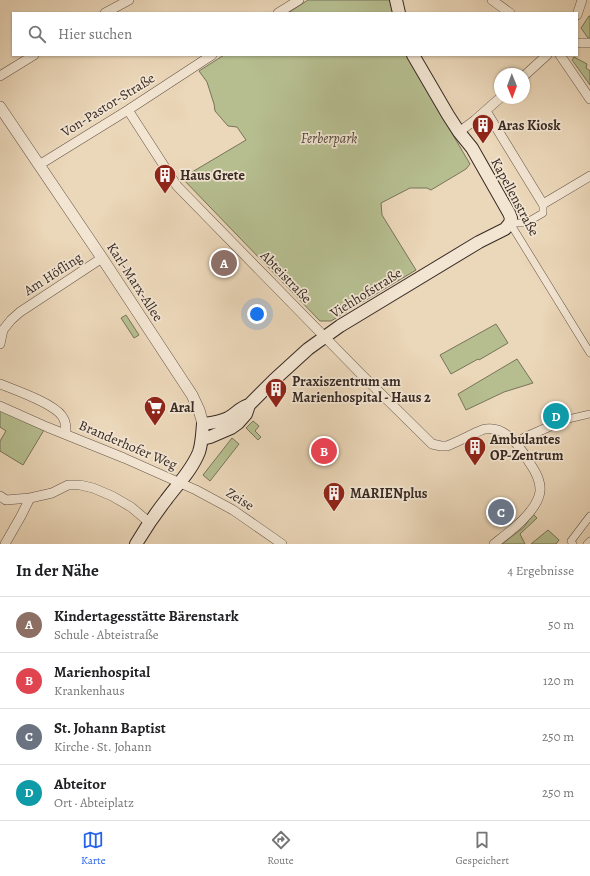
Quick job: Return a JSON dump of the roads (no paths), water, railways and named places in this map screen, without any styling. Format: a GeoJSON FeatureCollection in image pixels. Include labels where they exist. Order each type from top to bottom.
{"type":"FeatureCollection","features":[{"type":"Feature","properties":{"kind":"main road"},"geometry":{"type":"LineString","coordinates":[[396,0],[399,12]]}},
{"type":"Feature","properties":{"kind":"main road","name":"Kapellenstraße"},"geometry":{"type":"LineString","coordinates":[[414,56],[459,132],[472,148],[509,213],[511,218],[510,223]]}},
{"type":"Feature","properties":{"kind":"main road","name":"Viehhofstraße"},"geometry":{"type":"LineString","coordinates":[[202,439],[231,428],[238,423],[246,414],[249,405],[274,380],[324,337],[450,259],[505,229],[510,223]]}},
{"type":"Feature","properties":{"kind":"main road","name":"Viehhofstraße"},"geometry":{"type":"LineString","coordinates":[[203,424],[226,419],[242,407],[249,405]]}},
{"type":"Feature","properties":{"kind":"main road","name":"Karl-Marx-Allee"},"geometry":{"type":"LineString","coordinates":[[136,544],[179,482],[194,464],[202,439],[203,424]]}},
{"type":"Feature","properties":{"kind":"street"},"geometry":{"type":"LineString","coordinates":[[107,12],[129,0]]}},
{"type":"Feature","properties":{"kind":"street"},"geometry":{"type":"LineString","coordinates":[[280,12],[298,0]]}},
{"type":"Feature","properties":{"kind":"street"},"geometry":{"type":"LineString","coordinates":[[492,0],[509,12]]}},
{"type":"Feature","properties":{"kind":"street"},"geometry":{"type":"LineString","coordinates":[[578,12],[582,0]]}},
{"type":"Feature","properties":{"kind":"street"},"geometry":{"type":"LineString","coordinates":[[578,43],[590,43]]}},
{"type":"Feature","properties":{"kind":"street"},"geometry":{"type":"LineString","coordinates":[[0,76],[32,56]]}},
{"type":"Feature","properties":{"kind":"street","name":"Von-Pastor-Straße"},"geometry":{"type":"LineString","coordinates":[[39,165],[128,110],[210,56]]}},
{"type":"Feature","properties":{"kind":"street"},"geometry":{"type":"LineString","coordinates":[[530,71],[546,56]]}},
{"type":"Feature","properties":{"kind":"street"},"geometry":{"type":"LineString","coordinates":[[561,56],[590,99]]}},
{"type":"Feature","properties":{"kind":"street"},"geometry":{"type":"LineString","coordinates":[[459,132],[494,104]]}},
{"type":"Feature","properties":{"kind":"street","name":"Karl-Marx-Allee"},"geometry":{"type":"LineString","coordinates":[[0,107],[192,395],[199,410],[203,424]]}},
{"type":"Feature","properties":{"kind":"street","name":"Abteistraße"},"geometry":{"type":"LineString","coordinates":[[128,110],[177,186],[324,337],[432,444],[441,446],[449,445],[486,429],[497,430],[506,434],[516,443]]}},
{"type":"Feature","properties":{"kind":"street","name":"Kapellenstraße"},"geometry":{"type":"LineString","coordinates":[[486,111],[543,204]]}},
{"type":"Feature","properties":{"kind":"street"},"geometry":{"type":"LineString","coordinates":[[510,223],[526,223],[543,213],[543,204],[590,176]]}},
{"type":"Feature","properties":{"kind":"street","name":"Kapellenstraße"},"geometry":{"type":"LineString","coordinates":[[510,223],[590,353]]}},
{"type":"Feature","properties":{"kind":"street","name":"Am Höfling"},"geometry":{"type":"LineString","coordinates":[[0,344],[2,329],[10,320],[102,258]]}},
{"type":"Feature","properties":{"kind":"street","name":"Branderhofer Weg"},"geometry":{"type":"LineString","coordinates":[[0,384],[44,402],[53,408],[62,415],[66,424],[66,434]]}},
{"type":"Feature","properties":{"kind":"street","name":"Branderhofer Weg"},"geometry":{"type":"LineString","coordinates":[[0,406],[179,482]]}},
{"type":"Feature","properties":{"kind":"street"},"geometry":{"type":"LineString","coordinates":[[494,544],[524,519],[537,501],[540,494],[541,485],[536,473],[522,449],[516,443],[559,422],[590,414]]}},
{"type":"Feature","properties":{"kind":"street","name":"Zeise"},"geometry":{"type":"LineString","coordinates":[[179,482],[233,510],[282,544]]}},
{"type":"Feature","properties":{"kind":"street"},"geometry":{"type":"LineString","coordinates":[[0,496],[6,500],[30,498],[52,493],[68,485],[80,485],[93,488],[112,496],[131,507],[150,523]]}},
{"type":"Feature","properties":{"kind":"street"},"geometry":{"type":"LineString","coordinates":[[4,544],[30,498]]}},
{"type":"Feature","properties":{"kind":"street"},"geometry":{"type":"LineString","coordinates":[[573,544],[571,541],[590,516]]}},
{"type":"Feature","properties":{"kind":"street"},"geometry":{"type":"LineString","coordinates":[[587,544],[590,540]]}},
{"type":"Feature","properties":{"kind":"place","name":"Aras Kiosk"},"geometry":{"type":"Point","coordinates":[483,144]}},
{"type":"Feature","properties":{"kind":"place","name":"Haus Grete"},"geometry":{"type":"Point","coordinates":[165,194]}},
{"type":"Feature","properties":{"kind":"place","name":"Kindertagesstätte Bärenstark"},"geometry":{"type":"Point","coordinates":[224,263]}},
{"type":"Feature","properties":{"kind":"place","name":"Praxiszentrum am Marienhospital - Haus 2"},"geometry":{"type":"Point","coordinates":[276,408]}},
{"type":"Feature","properties":{"kind":"place","name":"Abteitor"},"geometry":{"type":"Point","coordinates":[556,416]}},
{"type":"Feature","properties":{"kind":"place","name":"Aral"},"geometry":{"type":"Point","coordinates":[155,426]}},
{"type":"Feature","properties":{"kind":"place","name":"Marienhospital"},"geometry":{"type":"Point","coordinates":[324,451]}},
{"type":"Feature","properties":{"kind":"place","name":"Ambulantes OP-Zentrum"},"geometry":{"type":"Point","coordinates":[475,466]}},
{"type":"Feature","properties":{"kind":"place","name":"MARIENplus"},"geometry":{"type":"Point","coordinates":[334,512]}},
{"type":"Feature","properties":{"kind":"place","name":"St. Johann Baptist"},"geometry":{"type":"Point","coordinates":[501,512]}},
{"type":"Feature","properties":{"kind":"park label","name":"Ferberpark"},"geometry":{"type":"Point","coordinates":[329,138]}}]}
